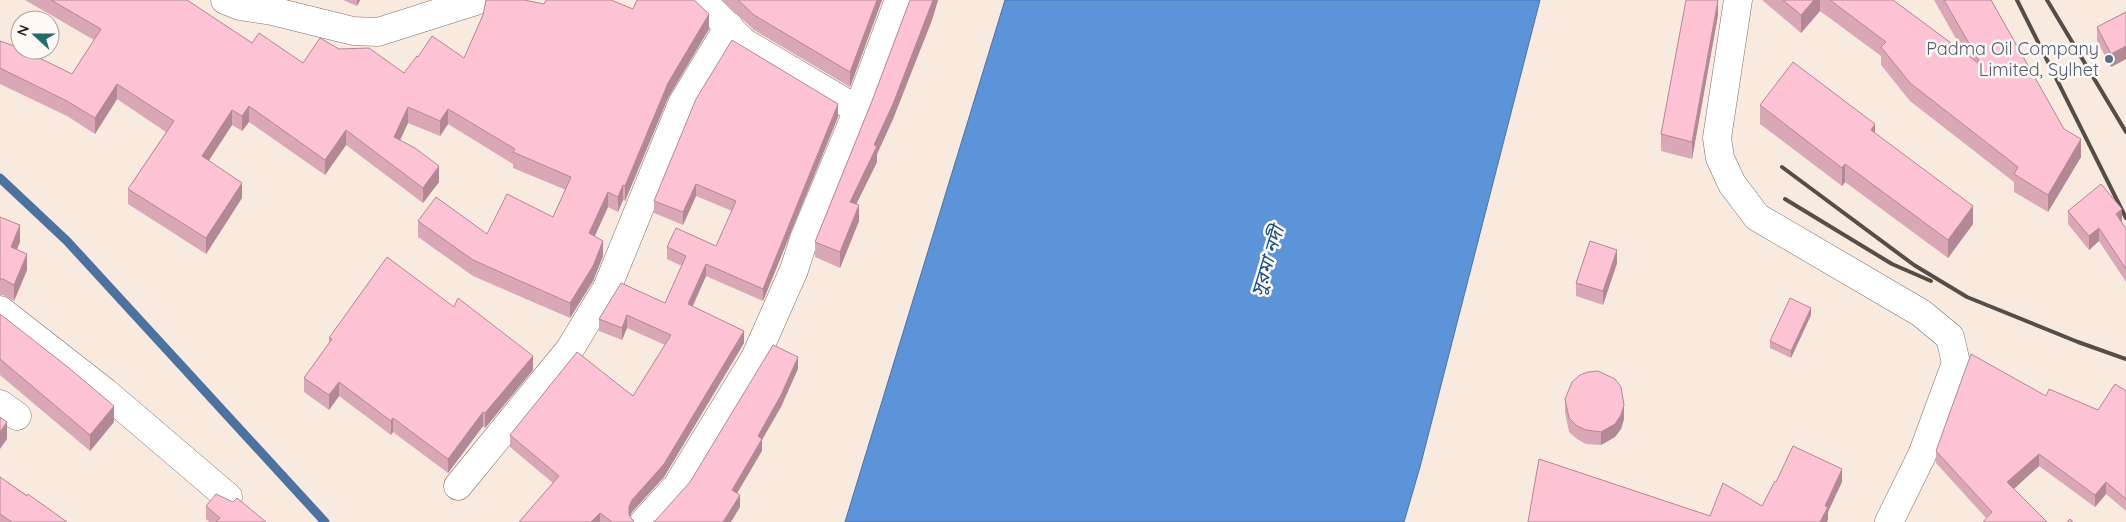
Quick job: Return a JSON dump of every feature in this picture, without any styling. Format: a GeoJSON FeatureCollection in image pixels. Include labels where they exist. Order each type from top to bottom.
{"type":"FeatureCollection","features":[{"type":"Feature","properties":{"kind":"street"},"geometry":{"type":"LineString","coordinates":[[225,0],[240,6],[272,11],[353,31],[378,32],[479,0]]}},
{"type":"Feature","properties":{"kind":"street"},"geometry":{"type":"LineString","coordinates":[[699,0],[715,10],[745,43],[858,110]]}},
{"type":"Feature","properties":{"kind":"street"},"geometry":{"type":"LineString","coordinates":[[644,522],[676,486],[755,358],[791,278],[804,239],[858,110],[899,0]]}},
{"type":"Feature","properties":{"kind":"street"},"geometry":{"type":"LineString","coordinates":[[1738,0],[1717,138],[1720,158],[1732,184],[1757,217],[1921,313],[1950,337],[1956,363],[1922,455],[1889,522]]}},
{"type":"Feature","properties":{"kind":"street"},"geometry":{"type":"LineString","coordinates":[[458,486],[570,349],[607,288],[682,104],[729,26]]}},
{"type":"Feature","properties":{"kind":"street"},"geometry":{"type":"LineString","coordinates":[[0,310],[105,392],[228,497]]}},
{"type":"Feature","properties":{"kind":"water","name":"সুরমা নদী"},"geometry":{"type":"Polygon","coordinates":[[[1005,0],[1540,0],[1420,467],[1404,522],[845,522],[1005,0]]]}},
{"type":"Feature","properties":{"kind":"building"},"geometry":{"type":"Polygon","coordinates":[[[51,0],[187,0],[252,43],[259,33],[303,63],[320,38],[339,49],[369,48],[404,73],[418,57],[432,36],[464,58],[483,15],[486,0],[524,0],[544,4],[546,0],[611,0],[633,9],[637,0],[694,0],[709,14],[668,83],[625,186],[623,185],[618,197],[608,192],[589,233],[603,241],[593,266],[570,303],[473,260],[418,221],[436,197],[487,234],[507,194],[553,217],[571,177],[513,152],[515,149],[448,109],[440,121],[408,107],[394,137],[415,148],[439,166],[423,188],[346,130],[325,160],[249,106],[242,116],[232,110],[202,156],[242,183],[206,238],[128,189],[174,121],[117,84],[95,118],[67,101],[0,68],[0,41],[10,45],[10,60],[43,60],[72,74],[101,29],[51,0]]]}},
{"type":"Feature","properties":{"kind":"building"},"geometry":{"type":"Polygon","coordinates":[[[738,0],[877,0],[850,72],[754,15],[738,0]]]}},
{"type":"Feature","properties":{"kind":"building"},"geometry":{"type":"Polygon","coordinates":[[[910,0],[933,0],[893,104],[874,145],[877,146],[850,202],[859,205],[840,252],[815,242],[872,101],[910,0]]]}},
{"type":"Feature","properties":{"kind":"building"},"geometry":{"type":"Polygon","coordinates":[[[1686,0],[1718,0],[1692,142],[1661,134],[1686,0]]]}},
{"type":"Feature","properties":{"kind":"building"},"geometry":{"type":"Polygon","coordinates":[[[1783,0],[1814,0],[1801,15],[1783,0]]]}},
{"type":"Feature","properties":{"kind":"building"},"geometry":{"type":"Polygon","coordinates":[[[1830,0],[1893,0],[1982,66],[1944,0],[1991,0],[2064,129],[2081,139],[2048,195],[2014,174],[2018,167],[1910,83],[1881,47],[1886,42],[1830,0]]]}},
{"type":"Feature","properties":{"kind":"building"},"geometry":{"type":"Polygon","coordinates":[[[2126,12],[2126,46],[2111,54],[2097,27],[2126,12]]]}},
{"type":"Feature","properties":{"kind":"building"},"geometry":{"type":"Polygon","coordinates":[[[732,40],[838,104],[763,289],[706,264],[688,304],[744,331],[664,464],[632,500],[629,507],[629,515],[634,522],[612,522],[600,513],[591,522],[519,522],[559,476],[510,435],[577,352],[633,396],[671,335],[627,315],[622,328],[599,319],[621,283],[665,303],[686,256],[667,247],[676,228],[716,246],[736,201],[696,184],[683,212],[654,201],[696,99],[732,40]]]}},
{"type":"Feature","properties":{"kind":"building"},"geometry":{"type":"Polygon","coordinates":[[[1793,62],[1875,124],[1871,130],[1973,206],[1948,240],[1845,164],[1842,168],[1760,105],[1793,62]]]}},
{"type":"Feature","properties":{"kind":"building"},"geometry":{"type":"Polygon","coordinates":[[[2101,184],[2122,209],[2116,214],[2126,229],[2126,269],[2099,228],[2089,236],[2068,211],[2101,184]]]}},
{"type":"Feature","properties":{"kind":"building"},"geometry":{"type":"Polygon","coordinates":[[[0,217],[20,225],[11,247],[27,254],[14,285],[0,279],[0,217]]]}},
{"type":"Feature","properties":{"kind":"building"},"geometry":{"type":"Polygon","coordinates":[[[1590,241],[1617,250],[1603,291],[1576,283],[1590,241]]]}},
{"type":"Feature","properties":{"kind":"building"},"geometry":{"type":"Polygon","coordinates":[[[387,257],[454,307],[458,298],[533,356],[485,413],[483,412],[448,459],[393,418],[391,421],[339,382],[329,395],[304,378],[332,339],[329,338],[387,257]]]}},
{"type":"Feature","properties":{"kind":"building"},"geometry":{"type":"Polygon","coordinates":[[[1790,298],[1811,308],[1791,351],[1770,341],[1790,298]]]}},
{"type":"Feature","properties":{"kind":"building"},"geometry":{"type":"Polygon","coordinates":[[[0,314],[114,406],[90,435],[0,359],[0,314]]]}},
{"type":"Feature","properties":{"kind":"building"},"geometry":{"type":"Polygon","coordinates":[[[773,345],[798,357],[781,395],[758,436],[762,439],[732,490],[740,495],[723,522],[653,522],[690,482],[773,345]]]}},
{"type":"Feature","properties":{"kind":"building"},"geometry":{"type":"Polygon","coordinates":[[[1971,354],[2046,396],[2049,389],[2098,410],[2115,384],[2126,391],[2126,499],[2106,482],[2095,495],[2039,454],[2007,482],[2047,522],[1983,522],[1992,512],[1936,451],[1971,354]]]}},
{"type":"Feature","properties":{"kind":"building"},"geometry":{"type":"Polygon","coordinates":[[[1598,371],[1615,379],[1621,387],[1624,405],[1621,415],[1615,424],[1601,432],[1586,430],[1577,426],[1569,418],[1565,399],[1572,382],[1580,375],[1598,371]]]}},
{"type":"Feature","properties":{"kind":"building"},"geometry":{"type":"Polygon","coordinates":[[[0,417],[7,422],[0,432],[0,417]]]}},
{"type":"Feature","properties":{"kind":"building"},"geometry":{"type":"Polygon","coordinates":[[[1793,446],[1842,469],[1825,506],[1828,507],[1820,522],[1528,522],[1539,459],[1710,516],[1723,483],[1762,506],[1793,446]]]}},
{"type":"Feature","properties":{"kind":"building"},"geometry":{"type":"Polygon","coordinates":[[[0,477],[67,522],[12,522],[0,514],[0,477]]]}},
{"type":"Feature","properties":{"kind":"building"},"geometry":{"type":"Polygon","coordinates":[[[216,494],[233,502],[237,498],[266,522],[216,522],[220,518],[206,506],[216,494]]]}},
{"type":"Feature","properties":{"kind":"waterway"},"geometry":{"type":"LineString","coordinates":[[0,178],[67,241],[325,522]]}},
{"type":"Feature","properties":{"kind":"railway"},"geometry":{"type":"LineString","coordinates":[[2017,0],[2126,218]]}},
{"type":"Feature","properties":{"kind":"railway"},"geometry":{"type":"LineString","coordinates":[[2047,0],[2126,132]]}},
{"type":"Feature","properties":{"kind":"railway"},"geometry":{"type":"LineString","coordinates":[[1782,167],[1914,265],[1967,297],[2078,342],[2126,359]]}},
{"type":"Feature","properties":{"kind":"railway"},"geometry":{"type":"LineString","coordinates":[[1785,199],[1892,264],[1931,281]]}},
{"type":"Feature","properties":{"kind":"place","name":"Padma Oil Company Limited, Sylhet"},"geometry":{"type":"Point","coordinates":[2109,59]}}]}
